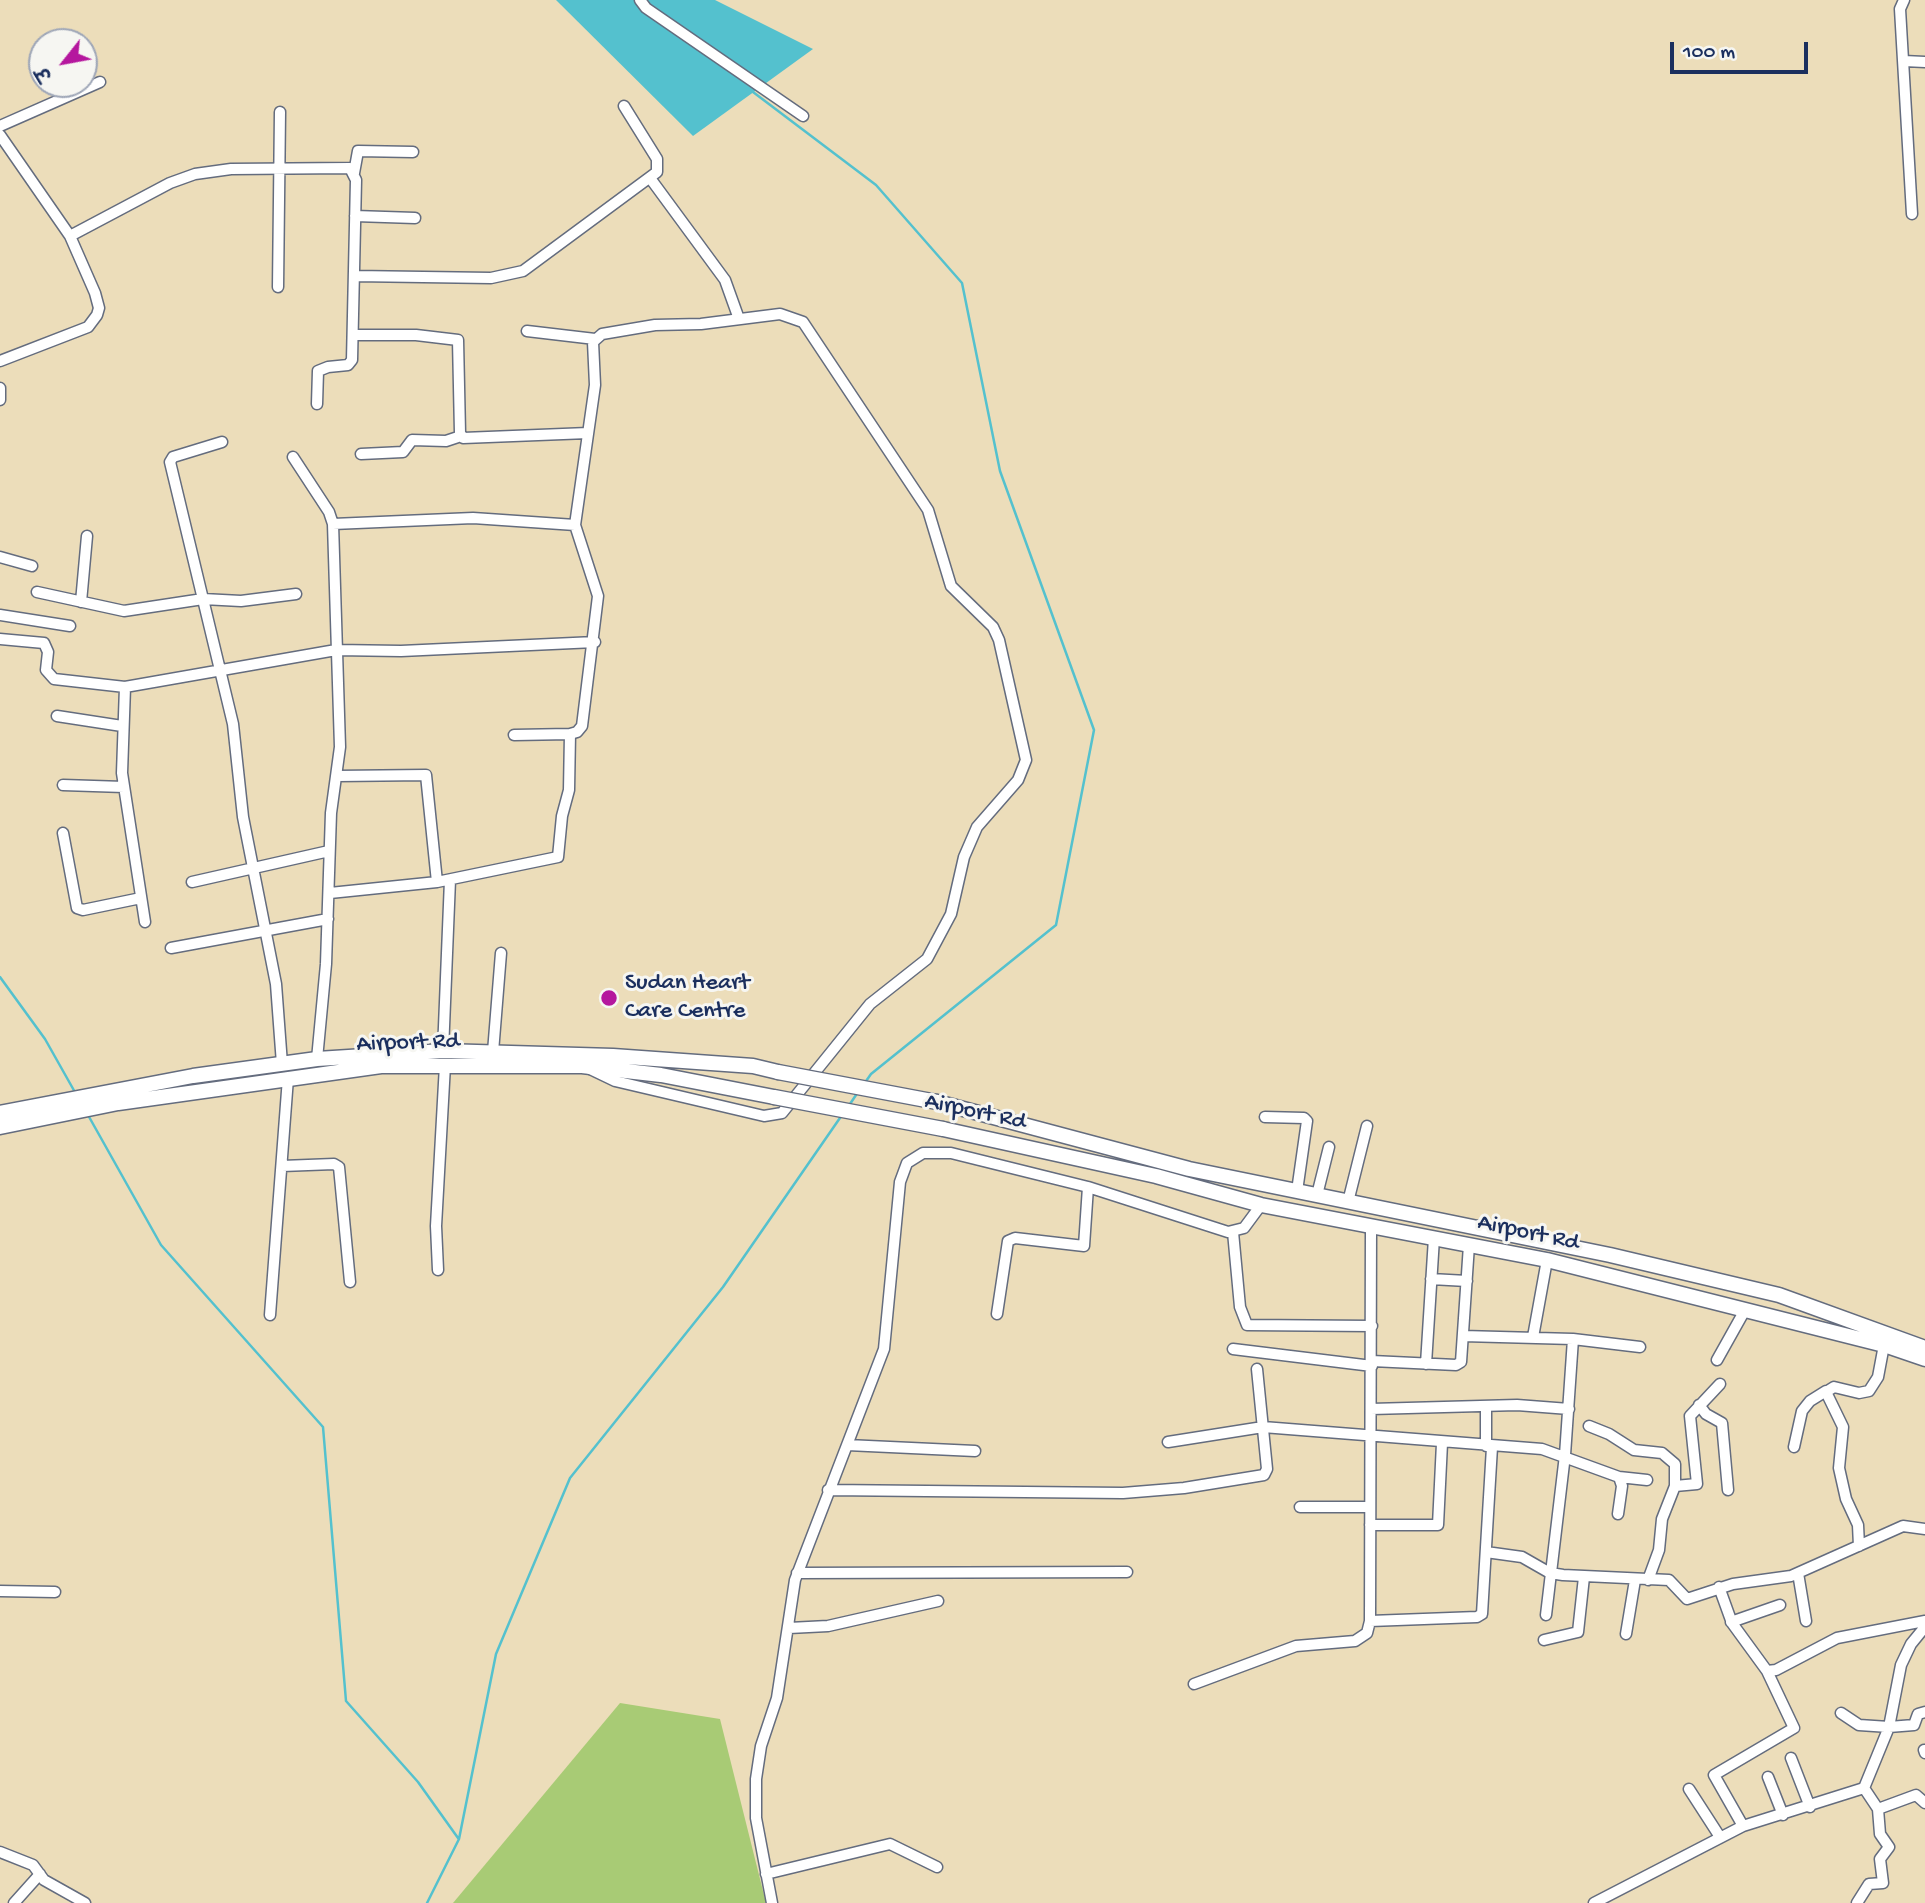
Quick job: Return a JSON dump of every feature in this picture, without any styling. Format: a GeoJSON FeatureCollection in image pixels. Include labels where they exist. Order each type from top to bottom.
{"type":"FeatureCollection","features":[{"type":"Feature","properties":{"kind":"main road"},"geometry":{"type":"LineString","coordinates":[[118,1097],[317,1059],[444,1058],[493,1052],[740,1065],[937,1102],[1189,1168],[1610,1255],[1779,1295],[1925,1348]]}},
{"type":"Feature","properties":{"kind":"main road","name":"Airport Rd"},"geometry":{"type":"LineString","coordinates":[[0,1127],[49,1108],[118,1097],[444,1058],[585,1066],[661,1075],[943,1129],[1156,1176],[1261,1205],[1546,1260],[1884,1345],[1925,1359]]}},
{"type":"Feature","properties":{"kind":"main road"},"geometry":{"type":"LineString","coordinates":[[0,1113],[49,1108]]}},
{"type":"Feature","properties":{"kind":"street"},"geometry":{"type":"LineString","coordinates":[[640,0],[646,8],[803,116]]}},
{"type":"Feature","properties":{"kind":"street"},"geometry":{"type":"LineString","coordinates":[[1904,0],[1900,9],[1912,214]]}},
{"type":"Feature","properties":{"kind":"street"},"geometry":{"type":"LineString","coordinates":[[1904,61],[1925,62]]}},
{"type":"Feature","properties":{"kind":"street"},"geometry":{"type":"LineString","coordinates":[[0,126],[100,82]]}},
{"type":"Feature","properties":{"kind":"street"},"geometry":{"type":"LineString","coordinates":[[355,276],[491,278],[514,275],[650,178],[659,166],[624,106]]}},
{"type":"Feature","properties":{"kind":"street"},"geometry":{"type":"LineString","coordinates":[[278,287],[280,112]]}},
{"type":"Feature","properties":{"kind":"street"},"geometry":{"type":"LineString","coordinates":[[0,135],[70,236],[98,299],[97,316],[88,327],[0,361]]}},
{"type":"Feature","properties":{"kind":"street"},"geometry":{"type":"LineString","coordinates":[[317,404],[317,375],[321,369],[351,363],[355,276],[354,173],[358,151],[413,152]]}},
{"type":"Feature","properties":{"kind":"street"},"geometry":{"type":"LineString","coordinates":[[70,236],[170,183],[195,174],[278,168],[347,167],[354,173]]}},
{"type":"Feature","properties":{"kind":"street"},"geometry":{"type":"LineString","coordinates":[[650,178],[725,280],[739,319]]}},
{"type":"Feature","properties":{"kind":"street"},"geometry":{"type":"LineString","coordinates":[[355,216],[415,218]]}},
{"type":"Feature","properties":{"kind":"street"},"geometry":{"type":"LineString","coordinates":[[527,331],[595,339],[634,327],[780,313],[803,322],[922,499],[934,524],[951,586],[987,618],[999,640],[1026,760],[1018,780],[976,827],[964,857],[951,914],[927,959],[870,1004],[782,1114],[764,1116],[624,1083],[585,1066]]}},
{"type":"Feature","properties":{"kind":"street"},"geometry":{"type":"LineString","coordinates":[[354,335],[416,335],[458,340],[461,436]]}},
{"type":"Feature","properties":{"kind":"street"},"geometry":{"type":"LineString","coordinates":[[514,735],[570,734],[577,732],[582,726],[595,642],[596,585],[575,525],[595,385],[592,345],[595,339]]}},
{"type":"Feature","properties":{"kind":"street"},"geometry":{"type":"LineString","coordinates":[[0,388],[0,400]]}},
{"type":"Feature","properties":{"kind":"street"},"geometry":{"type":"LineString","coordinates":[[361,454],[403,453],[412,440],[446,441],[461,436],[467,439],[588,433]]}},
{"type":"Feature","properties":{"kind":"street"},"geometry":{"type":"LineString","coordinates":[[222,442],[173,457],[170,462],[233,724],[243,817],[268,929],[278,1000],[282,1064]]}},
{"type":"Feature","properties":{"kind":"street"},"geometry":{"type":"LineString","coordinates":[[293,457],[329,512],[332,524],[340,727],[329,851],[330,893],[317,1059]]}},
{"type":"Feature","properties":{"kind":"street"},"geometry":{"type":"LineString","coordinates":[[332,524],[473,518],[575,525]]}},
{"type":"Feature","properties":{"kind":"street"},"geometry":{"type":"LineString","coordinates":[[81,602],[87,536]]}},
{"type":"Feature","properties":{"kind":"street"},"geometry":{"type":"LineString","coordinates":[[0,556],[32,565]]}},
{"type":"Feature","properties":{"kind":"street"},"geometry":{"type":"LineString","coordinates":[[37,592],[124,611],[203,599],[241,601],[296,594]]}},
{"type":"Feature","properties":{"kind":"street"},"geometry":{"type":"LineString","coordinates":[[0,615],[70,626]]}},
{"type":"Feature","properties":{"kind":"street"},"geometry":{"type":"LineString","coordinates":[[0,639],[44,643],[48,652],[46,670],[54,678],[125,687],[336,650],[401,651],[595,642]]}},
{"type":"Feature","properties":{"kind":"street"},"geometry":{"type":"LineString","coordinates":[[125,687],[122,726],[124,787],[145,922]]}},
{"type":"Feature","properties":{"kind":"street"},"geometry":{"type":"LineString","coordinates":[[57,716],[122,726]]}},
{"type":"Feature","properties":{"kind":"street"},"geometry":{"type":"LineString","coordinates":[[330,893],[450,880],[558,857],[562,816],[569,790],[570,734]]}},
{"type":"Feature","properties":{"kind":"street"},"geometry":{"type":"LineString","coordinates":[[337,776],[426,775],[437,882]]}},
{"type":"Feature","properties":{"kind":"street"},"geometry":{"type":"LineString","coordinates":[[64,785],[124,787]]}},
{"type":"Feature","properties":{"kind":"street"},"geometry":{"type":"LineString","coordinates":[[63,833],[76,908],[83,910],[141,898]]}},
{"type":"Feature","properties":{"kind":"street"},"geometry":{"type":"LineString","coordinates":[[192,882],[329,851]]}},
{"type":"Feature","properties":{"kind":"street"},"geometry":{"type":"LineString","coordinates":[[438,1270],[436,1226],[450,880]]}},
{"type":"Feature","properties":{"kind":"street"},"geometry":{"type":"LineString","coordinates":[[171,948],[328,919]]}},
{"type":"Feature","properties":{"kind":"street"},"geometry":{"type":"LineString","coordinates":[[493,1052],[501,953]]}},
{"type":"Feature","properties":{"kind":"street"},"geometry":{"type":"LineString","coordinates":[[270,1315],[288,1078]]}},
{"type":"Feature","properties":{"kind":"street"},"geometry":{"type":"LineString","coordinates":[[1265,1117],[1304,1118],[1307,1121],[1297,1191]]}},
{"type":"Feature","properties":{"kind":"street"},"geometry":{"type":"LineString","coordinates":[[1348,1202],[1367,1126]]}},
{"type":"Feature","properties":{"kind":"street"},"geometry":{"type":"LineString","coordinates":[[1317,1195],[1329,1147]]}},
{"type":"Feature","properties":{"kind":"street"},"geometry":{"type":"LineString","coordinates":[[772,1903],[755,1818],[756,1779],[761,1746],[777,1698],[797,1573],[884,1349],[900,1182],[907,1163],[923,1153],[951,1153],[1088,1187],[1189,1222],[1233,1232],[1246,1225],[1261,1205]]}},
{"type":"Feature","properties":{"kind":"street"},"geometry":{"type":"LineString","coordinates":[[282,1166],[334,1164],[339,1167],[350,1282]]}},
{"type":"Feature","properties":{"kind":"street"},"geometry":{"type":"LineString","coordinates":[[997,1314],[1008,1241],[1015,1238],[1084,1246],[1088,1187]]}},
{"type":"Feature","properties":{"kind":"street"},"geometry":{"type":"LineString","coordinates":[[1194,1684],[1296,1646],[1360,1640],[1366,1636],[1370,1621],[1371,1226]]}},
{"type":"Feature","properties":{"kind":"street"},"geometry":{"type":"LineString","coordinates":[[1233,1232],[1240,1307],[1247,1325],[1372,1326]]}},
{"type":"Feature","properties":{"kind":"street"},"geometry":{"type":"LineString","coordinates":[[1426,1364],[1434,1238]]}},
{"type":"Feature","properties":{"kind":"street"},"geometry":{"type":"LineString","coordinates":[[1233,1349],[1372,1364],[1460,1363],[1469,1245]]}},
{"type":"Feature","properties":{"kind":"street"},"geometry":{"type":"LineString","coordinates":[[1533,1337],[1546,1260]]}},
{"type":"Feature","properties":{"kind":"street"},"geometry":{"type":"LineString","coordinates":[[1431,1279],[1466,1281]]}},
{"type":"Feature","properties":{"kind":"street"},"geometry":{"type":"LineString","coordinates":[[1717,1360],[1745,1310]]}},
{"type":"Feature","properties":{"kind":"street"},"geometry":{"type":"LineString","coordinates":[[1464,1336],[1573,1339],[1640,1347]]}},
{"type":"Feature","properties":{"kind":"street"},"geometry":{"type":"LineString","coordinates":[[1546,1615],[1565,1455],[1573,1339]]}},
{"type":"Feature","properties":{"kind":"street"},"geometry":{"type":"LineString","coordinates":[[1794,1447],[1802,1410],[1810,1401],[1834,1387],[1859,1393],[1869,1391],[1876,1383],[1884,1345]]}},
{"type":"Feature","properties":{"kind":"street"},"geometry":{"type":"LineString","coordinates":[[828,1490],[1123,1493],[1184,1488],[1265,1474],[1257,1369]]}},
{"type":"Feature","properties":{"kind":"street"},"geometry":{"type":"LineString","coordinates":[[1675,1486],[1697,1485],[1689,1419],[1720,1384]]}},
{"type":"Feature","properties":{"kind":"street"},"geometry":{"type":"LineString","coordinates":[[1826,1391],[1843,1427],[1839,1468],[1846,1499],[1858,1525],[1858,1546]]}},
{"type":"Feature","properties":{"kind":"street"},"geometry":{"type":"LineString","coordinates":[[1371,1409],[1543,1405],[1569,1409]]}},
{"type":"Feature","properties":{"kind":"street"},"geometry":{"type":"LineString","coordinates":[[1699,1405],[1706,1414],[1722,1423],[1728,1490]]}},
{"type":"Feature","properties":{"kind":"street"},"geometry":{"type":"LineString","coordinates":[[1370,1621],[1479,1616],[1483,1612],[1489,1446],[1486,1406]]}},
{"type":"Feature","properties":{"kind":"street"},"geometry":{"type":"LineString","coordinates":[[1589,1426],[1634,1450],[1654,1451],[1668,1456],[1675,1464],[1675,1486],[1662,1519],[1659,1550],[1648,1580]]}},
{"type":"Feature","properties":{"kind":"street"},"geometry":{"type":"LineString","coordinates":[[1168,1442],[1263,1427],[1542,1449],[1565,1455],[1619,1477],[1647,1480]]}},
{"type":"Feature","properties":{"kind":"street"},"geometry":{"type":"LineString","coordinates":[[1370,1525],[1438,1525],[1442,1443]]}},
{"type":"Feature","properties":{"kind":"street"},"geometry":{"type":"LineString","coordinates":[[847,1445],[975,1451]]}},
{"type":"Feature","properties":{"kind":"street"},"geometry":{"type":"LineString","coordinates":[[1618,1514],[1622,1486],[1619,1477]]}},
{"type":"Feature","properties":{"kind":"street"},"geometry":{"type":"LineString","coordinates":[[1300,1507],[1370,1507]]}},
{"type":"Feature","properties":{"kind":"street"},"geometry":{"type":"LineString","coordinates":[[1486,1552],[1522,1557],[1550,1573],[1671,1581],[1685,1599],[1719,1587],[1798,1573],[1903,1526],[1925,1530]]}},
{"type":"Feature","properties":{"kind":"street"},"geometry":{"type":"LineString","coordinates":[[797,1573],[1127,1572]]}},
{"type":"Feature","properties":{"kind":"street"},"geometry":{"type":"LineString","coordinates":[[1798,1573],[1806,1621]]}},
{"type":"Feature","properties":{"kind":"street"},"geometry":{"type":"LineString","coordinates":[[1544,1640],[1578,1632],[1584,1577]]}},
{"type":"Feature","properties":{"kind":"street"},"geometry":{"type":"LineString","coordinates":[[1626,1634],[1635,1580]]}},
{"type":"Feature","properties":{"kind":"street"},"geometry":{"type":"LineString","coordinates":[[1719,1587],[1731,1622],[1767,1671],[1794,1728],[1714,1775],[1743,1826]]}},
{"type":"Feature","properties":{"kind":"street"},"geometry":{"type":"LineString","coordinates":[[0,1591],[55,1592]]}},
{"type":"Feature","properties":{"kind":"street"},"geometry":{"type":"LineString","coordinates":[[789,1628],[828,1626],[938,1601]]}},
{"type":"Feature","properties":{"kind":"street"},"geometry":{"type":"LineString","coordinates":[[1731,1622],[1780,1605]]}},
{"type":"Feature","properties":{"kind":"street"},"geometry":{"type":"LineString","coordinates":[[1767,1671],[1776,1670],[1837,1638],[1925,1620]]}},
{"type":"Feature","properties":{"kind":"street"},"geometry":{"type":"LineString","coordinates":[[1594,1903],[1743,1826],[1864,1788],[1889,1727],[1901,1665],[1911,1644],[1925,1628]]}},
{"type":"Feature","properties":{"kind":"street"},"geometry":{"type":"LineString","coordinates":[[1841,1713],[1859,1725],[1889,1727],[1914,1725],[1918,1714],[1925,1712]]}},
{"type":"Feature","properties":{"kind":"street"},"geometry":{"type":"LineString","coordinates":[[1791,1758],[1810,1807]]}},
{"type":"Feature","properties":{"kind":"street"},"geometry":{"type":"LineString","coordinates":[[1768,1777],[1783,1815]]}},
{"type":"Feature","properties":{"kind":"street"},"geometry":{"type":"LineString","coordinates":[[1857,1903],[1869,1884],[1883,1883],[1880,1859],[1889,1846],[1881,1837],[1878,1809],[1864,1788]]}},
{"type":"Feature","properties":{"kind":"street"},"geometry":{"type":"LineString","coordinates":[[1689,1789],[1720,1837]]}},
{"type":"Feature","properties":{"kind":"street"},"geometry":{"type":"LineString","coordinates":[[1878,1809],[1920,1792],[1925,1803]]}},
{"type":"Feature","properties":{"kind":"street"},"geometry":{"type":"LineString","coordinates":[[766,1874],[890,1844],[937,1867]]}},
{"type":"Feature","properties":{"kind":"street"},"geometry":{"type":"LineString","coordinates":[[0,1852],[33,1865],[40,1874],[85,1903]]}},
{"type":"Feature","properties":{"kind":"street"},"geometry":{"type":"LineString","coordinates":[[14,1903],[40,1874]]}},
{"type":"Feature","properties":{"kind":"green space"},"geometry":{"type":"Polygon","coordinates":[[[620,1703],[720,1719],[766,1903],[453,1903],[620,1703]]]}},
{"type":"Feature","properties":{"kind":"water"},"geometry":{"type":"Polygon","coordinates":[[[556,0],[715,0],[813,49],[693,136],[556,0]]]}},
{"type":"Feature","properties":{"kind":"waterway"},"geometry":{"type":"LineString","coordinates":[[753,92],[876,185],[962,283],[1000,471],[1094,730],[1056,925],[871,1074],[864,1084]]}},
{"type":"Feature","properties":{"kind":"waterway"},"geometry":{"type":"LineString","coordinates":[[0,977],[45,1039],[76,1094]]}},
{"type":"Feature","properties":{"kind":"waterway"},"geometry":{"type":"LineString","coordinates":[[848,1107],[858,1092]]}},
{"type":"Feature","properties":{"kind":"waterway"},"geometry":{"type":"LineString","coordinates":[[88,1115],[161,1245],[323,1427],[346,1701],[418,1782],[458,1838]]}},
{"type":"Feature","properties":{"kind":"waterway"},"geometry":{"type":"LineString","coordinates":[[427,1903],[459,1839],[496,1654],[570,1478],[723,1287],[842,1115]]}},
{"type":"Feature","properties":{"kind":"place","name":"Sudan Heart Care Centre"},"geometry":{"type":"Point","coordinates":[609,998]}}]}
